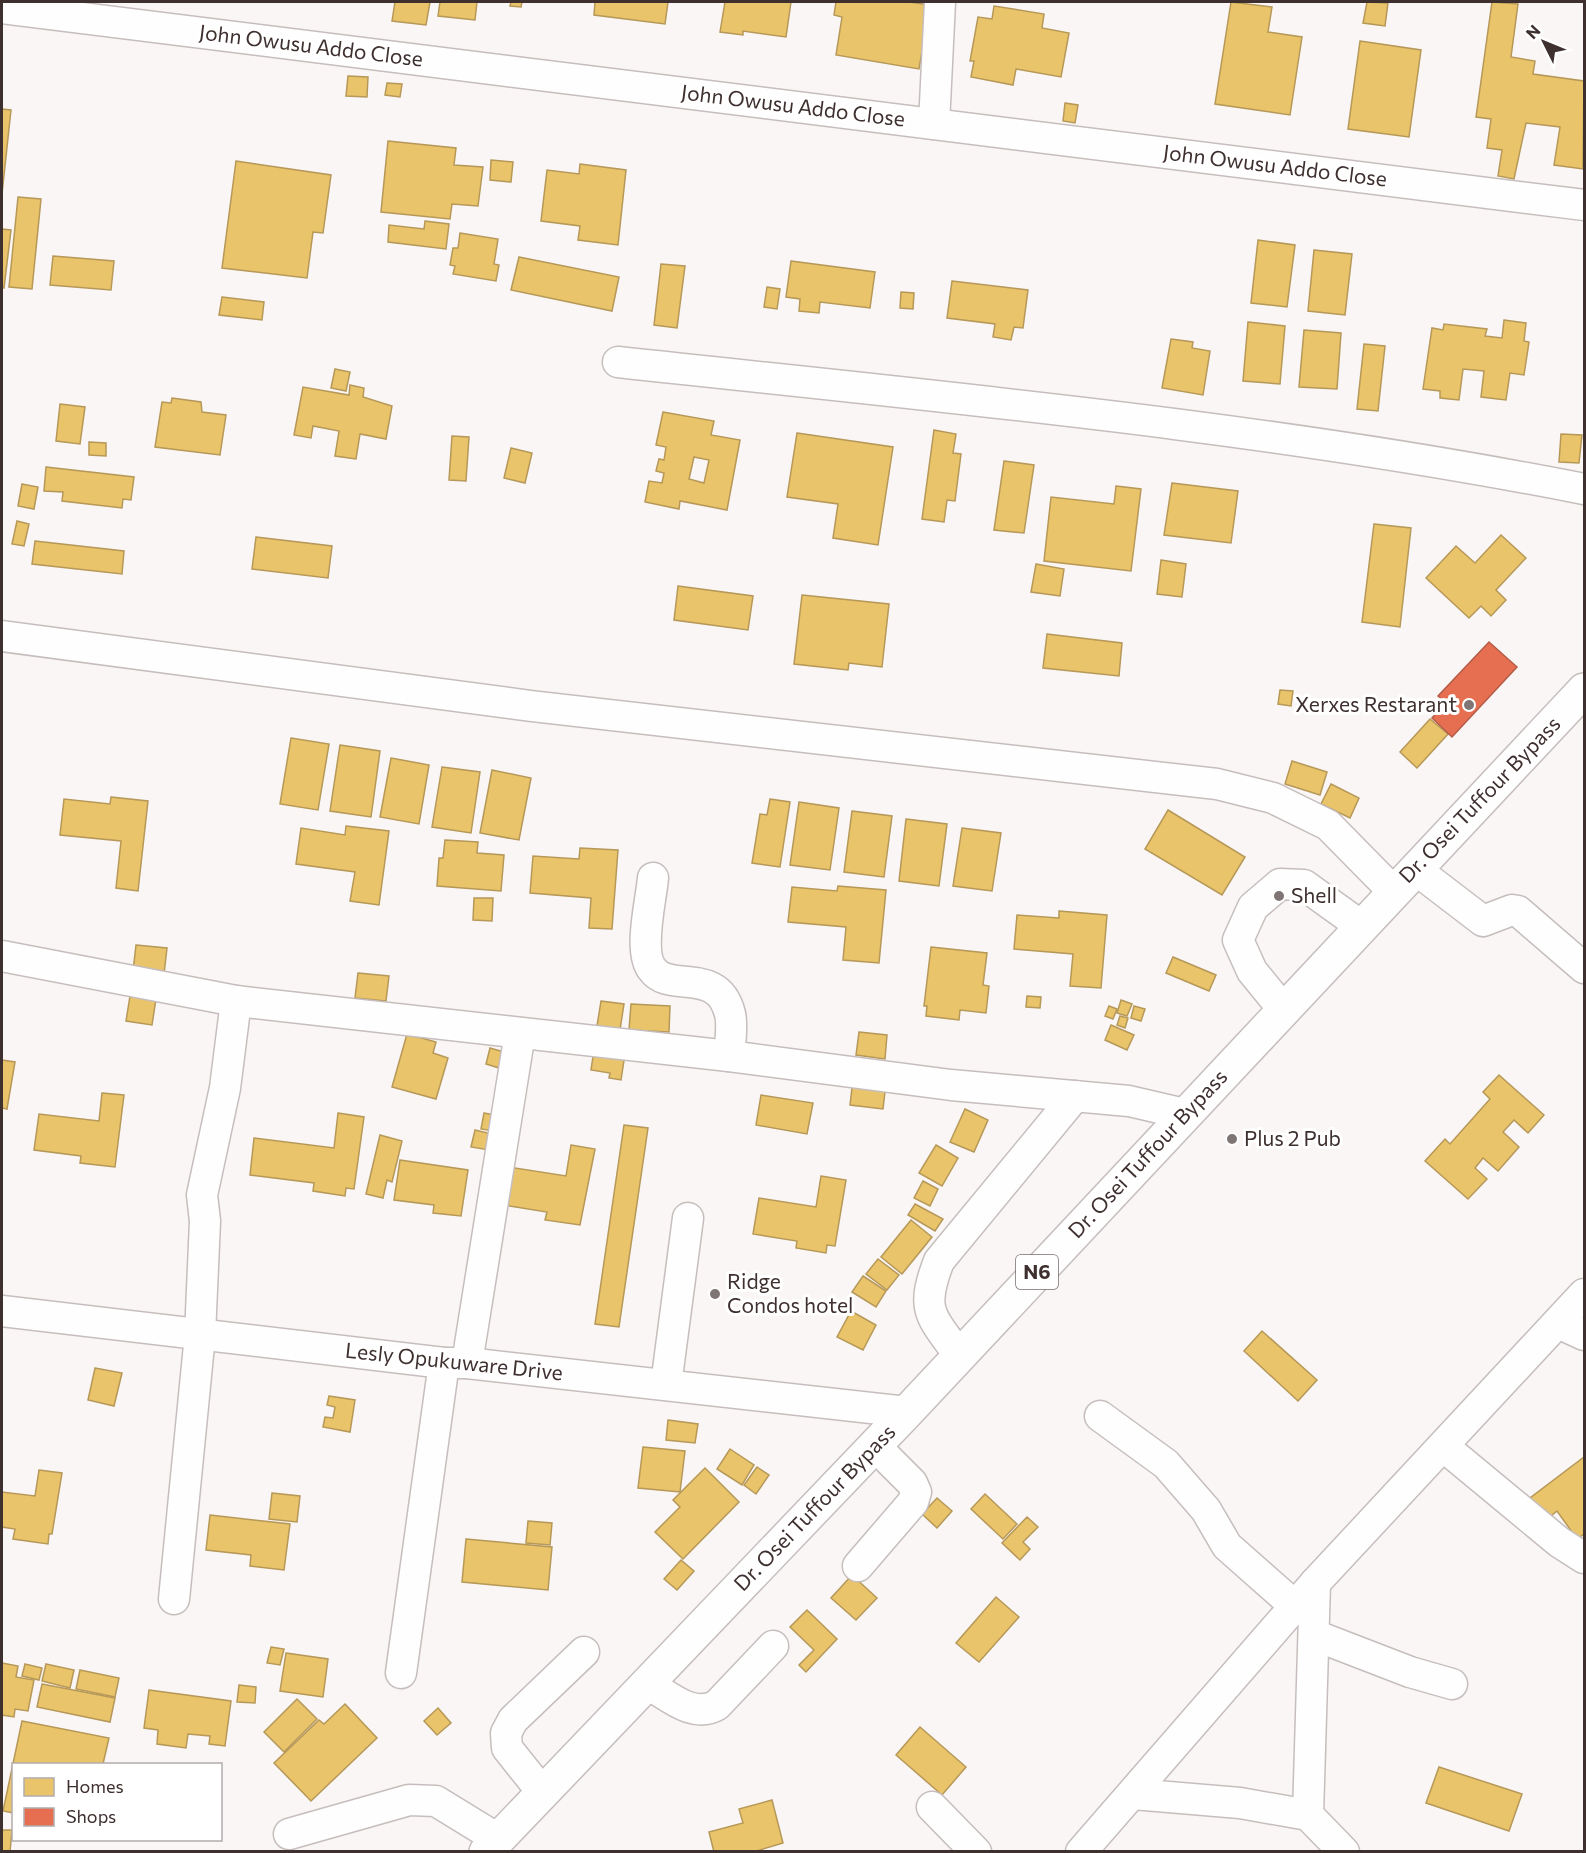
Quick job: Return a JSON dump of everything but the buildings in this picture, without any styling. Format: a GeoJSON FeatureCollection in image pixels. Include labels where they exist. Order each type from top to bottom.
{"type":"FeatureCollection","features":[{"type":"Feature","properties":{"kind":"highway","name":"Dr. Osei Tuffour Bypass"},"geometry":{"type":"LineString","coordinates":[[492,1845],[907,1412],[1584,690]]}},
{"type":"Feature","properties":{"kind":"street"},"geometry":{"type":"LineString","coordinates":[[934,124],[940,2]]}},
{"type":"Feature","properties":{"kind":"street","name":"John Owusu Addo Close"},"geometry":{"type":"LineString","coordinates":[[2,8],[1584,205]]}},
{"type":"Feature","properties":{"kind":"street"},"geometry":{"type":"LineString","coordinates":[[618,362],[1244,432],[1478,468],[1584,489]]}},
{"type":"Feature","properties":{"kind":"street"},"geometry":{"type":"LineString","coordinates":[[2,636],[531,706],[1216,784],[1273,798],[1328,825],[1404,880],[1483,921],[1512,910],[1518,911],[1584,968]]}},
{"type":"Feature","properties":{"kind":"street"},"geometry":{"type":"LineString","coordinates":[[653,878],[645,950],[652,970],[667,980],[699,982],[721,994],[731,1015],[729,1056]]}},
{"type":"Feature","properties":{"kind":"street"},"geometry":{"type":"LineString","coordinates":[[1283,1009],[1252,971],[1238,940],[1253,907],[1280,884],[1304,885],[1361,926]]}},
{"type":"Feature","properties":{"kind":"street"},"geometry":{"type":"LineString","coordinates":[[2,956],[236,1001],[729,1056],[951,1085],[1129,1101],[1185,1114]]}},
{"type":"Feature","properties":{"kind":"street"},"geometry":{"type":"LineString","coordinates":[[174,1599],[200,1335],[205,1221],[202,1195],[225,1088],[236,1001]]}},
{"type":"Feature","properties":{"kind":"street"},"geometry":{"type":"LineString","coordinates":[[401,1673],[455,1363],[520,1033]]}},
{"type":"Feature","properties":{"kind":"street"},"geometry":{"type":"LineString","coordinates":[[959,1355],[931,1316],[928,1288],[939,1261],[1075,1096]]}},
{"type":"Feature","properties":{"kind":"street"},"geometry":{"type":"LineString","coordinates":[[666,1385],[688,1218]]}},
{"type":"Feature","properties":{"kind":"street"},"geometry":{"type":"LineString","coordinates":[[1081,1851],[1315,1583],[1443,1446],[1571,1329],[1584,1294]]}},
{"type":"Feature","properties":{"kind":"street","name":"Lesly Opukuware Drive"},"geometry":{"type":"LineString","coordinates":[[2,1311],[200,1335],[907,1412]]}},
{"type":"Feature","properties":{"kind":"street"},"geometry":{"type":"LineString","coordinates":[[1100,1416],[1166,1464],[1206,1510],[1227,1546],[1295,1606]]}},
{"type":"Feature","properties":{"kind":"street"},"geometry":{"type":"LineString","coordinates":[[858,1566],[913,1502],[916,1492],[912,1483],[874,1445]]}},
{"type":"Feature","properties":{"kind":"street"},"geometry":{"type":"LineString","coordinates":[[1443,1446],[1559,1542],[1584,1558]]}},
{"type":"Feature","properties":{"kind":"street"},"geometry":{"type":"LineString","coordinates":[[1308,1815],[1315,1583]]}},
{"type":"Feature","properties":{"kind":"street"},"geometry":{"type":"LineString","coordinates":[[1314,1635],[1410,1672],[1452,1684]]}},
{"type":"Feature","properties":{"kind":"street"},"geometry":{"type":"LineString","coordinates":[[648,1684],[696,1712],[708,1710],[717,1706],[773,1646]]}},
{"type":"Feature","properties":{"kind":"street"},"geometry":{"type":"LineString","coordinates":[[543,1793],[507,1748],[507,1733],[513,1720],[584,1652]]}},
{"type":"Feature","properties":{"kind":"street"},"geometry":{"type":"LineString","coordinates":[[1133,1794],[1240,1803],[1308,1815],[1344,1851]]}},
{"type":"Feature","properties":{"kind":"street"},"geometry":{"type":"LineString","coordinates":[[290,1834],[409,1800],[436,1801],[492,1845]]}},
{"type":"Feature","properties":{"kind":"street"},"geometry":{"type":"LineString","coordinates":[[932,1807],[976,1851]]}},
{"type":"Feature","properties":{"kind":"place","name":"Xerxes Restarant"},"geometry":{"type":"Point","coordinates":[1469,705]}},
{"type":"Feature","properties":{"kind":"place","name":"Shell"},"geometry":{"type":"Point","coordinates":[1279,896]}},
{"type":"Feature","properties":{"kind":"place","name":"Plus 2 Pub"},"geometry":{"type":"Point","coordinates":[1232,1139]}},
{"type":"Feature","properties":{"kind":"place","name":"Ridge Condos hotel"},"geometry":{"type":"Point","coordinates":[715,1294]}}]}
